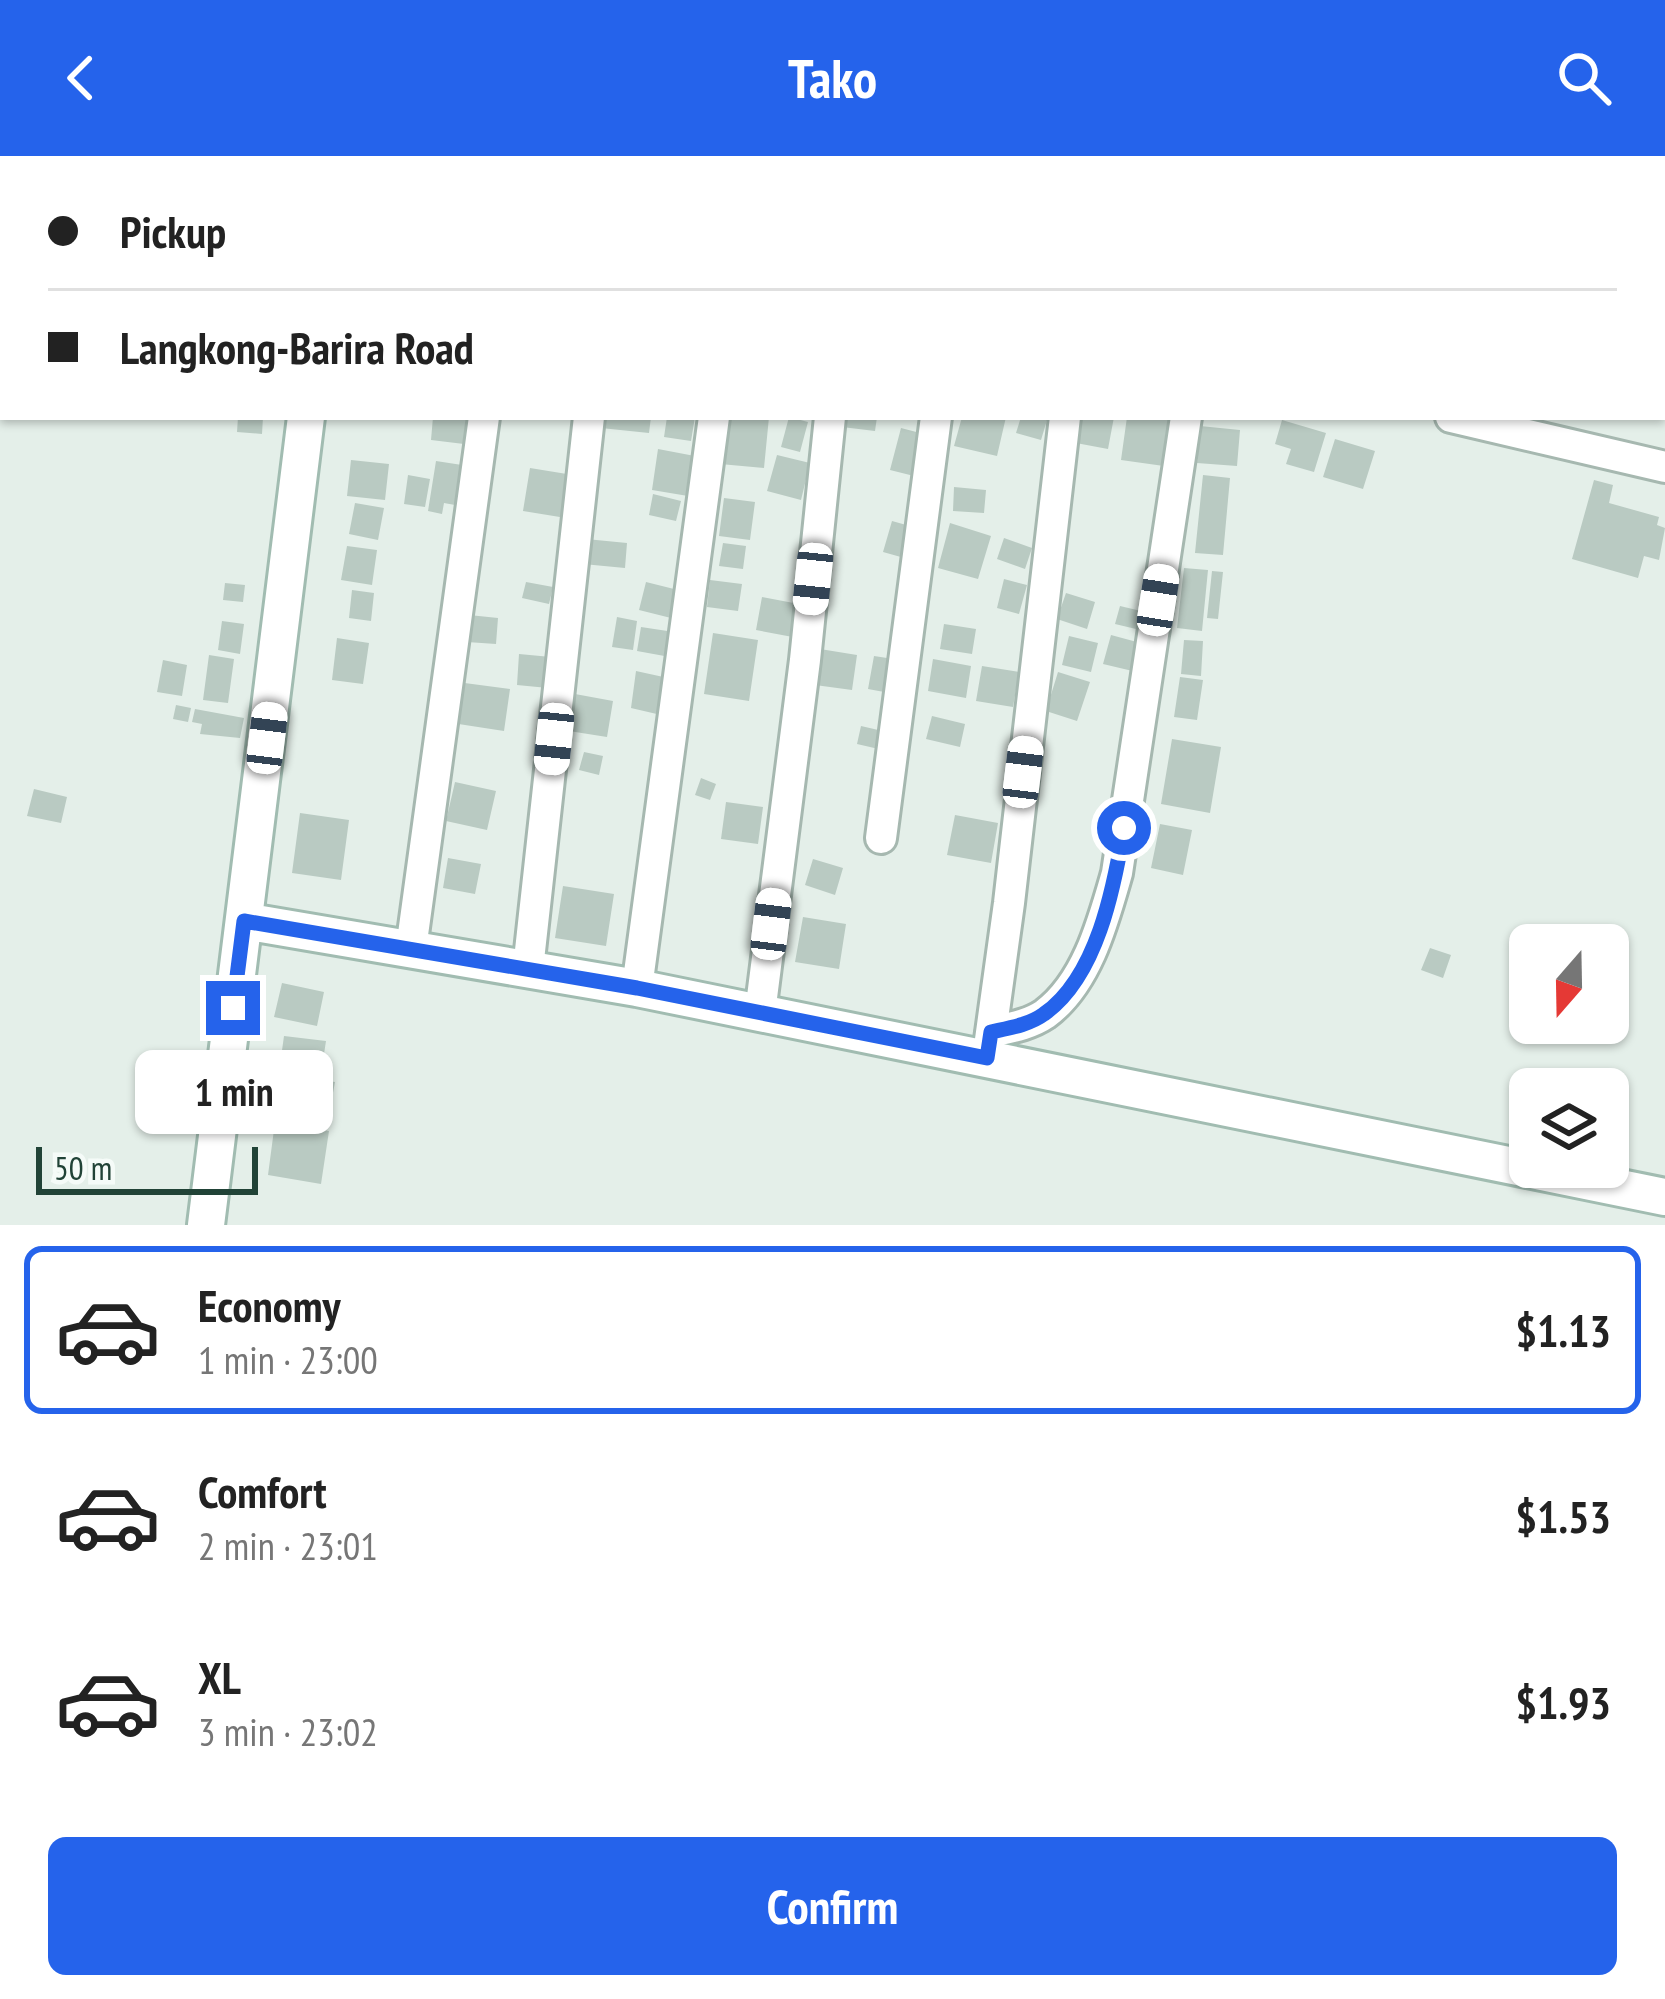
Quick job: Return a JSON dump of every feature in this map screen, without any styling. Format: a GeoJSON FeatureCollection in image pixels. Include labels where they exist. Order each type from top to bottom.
{"type":"FeatureCollection","features":[{"type":"Feature","properties":{"kind":"street"},"geometry":{"type":"LineString","coordinates":[[206,1225],[306,420]]}},
{"type":"Feature","properties":{"kind":"street"},"geometry":{"type":"LineString","coordinates":[[410,949],[484,420]]}},
{"type":"Feature","properties":{"kind":"street"},"geometry":{"type":"LineString","coordinates":[[528,969],[590,420]]}},
{"type":"Feature","properties":{"kind":"street"},"geometry":{"type":"LineString","coordinates":[[637,988],[714,420]]}},
{"type":"Feature","properties":{"kind":"street"},"geometry":{"type":"LineString","coordinates":[[760,1012],[830,420]]}},
{"type":"Feature","properties":{"kind":"street"},"geometry":{"type":"LineString","coordinates":[[881,838],[936,420]]}},
{"type":"Feature","properties":{"kind":"street"},"geometry":{"type":"LineString","coordinates":[[989,1045],[1065,420]]}},
{"type":"Feature","properties":{"kind":"street"},"geometry":{"type":"LineString","coordinates":[[989,1045],[1042,1016],[1067,993],[1105,914],[1117,873],[1186,420]]}},
{"type":"Feature","properties":{"kind":"street"},"geometry":{"type":"LineString","coordinates":[[1464,420],[1665,467]]}},
{"type":"Feature","properties":{"kind":"street"},"geometry":{"type":"LineString","coordinates":[[244,921],[760,1012],[989,1045],[1665,1197]]}},
{"type":"Feature","properties":{"kind":"building"},"geometry":{"type":"Polygon","coordinates":[[[238,420],[263,420],[262,434],[237,432],[238,420]]]}},
{"type":"Feature","properties":{"kind":"building"},"geometry":{"type":"Polygon","coordinates":[[[433,420],[467,420],[464,444],[431,440],[433,420]]]}},
{"type":"Feature","properties":{"kind":"building"},"geometry":{"type":"Polygon","coordinates":[[[602,420],[651,420],[649,433],[601,428],[602,420]]]}},
{"type":"Feature","properties":{"kind":"building"},"geometry":{"type":"Polygon","coordinates":[[[667,420],[694,420],[691,441],[664,437],[667,420]]]}},
{"type":"Feature","properties":{"kind":"building"},"geometry":{"type":"Polygon","coordinates":[[[724,420],[769,420],[764,468],[720,464],[724,420]]]}},
{"type":"Feature","properties":{"kind":"building"},"geometry":{"type":"Polygon","coordinates":[[[788,420],[808,422],[800,452],[781,447],[788,420]]]}},
{"type":"Feature","properties":{"kind":"building"},"geometry":{"type":"Polygon","coordinates":[[[843,420],[877,420],[875,431],[842,427],[843,420]]]}},
{"type":"Feature","properties":{"kind":"building"},"geometry":{"type":"Polygon","coordinates":[[[961,420],[1005,420],[997,456],[954,446],[961,420]]]}},
{"type":"Feature","properties":{"kind":"building"},"geometry":{"type":"Polygon","coordinates":[[[1020,420],[1047,420],[1041,440],[1016,433],[1020,420]]]}},
{"type":"Feature","properties":{"kind":"building"},"geometry":{"type":"Polygon","coordinates":[[[1080,420],[1113,420],[1108,449],[1076,443],[1080,420]]]}},
{"type":"Feature","properties":{"kind":"building"},"geometry":{"type":"Polygon","coordinates":[[[1127,420],[1178,420],[1171,467],[1121,460],[1127,420]]]}},
{"type":"Feature","properties":{"kind":"building"},"geometry":{"type":"Polygon","coordinates":[[[1282,420],[1326,433],[1314,472],[1286,464],[1291,449],[1275,444],[1282,420]]]}},
{"type":"Feature","properties":{"kind":"building"},"geometry":{"type":"Polygon","coordinates":[[[1200,426],[1240,430],[1237,466],[1197,463],[1200,426]]]}},
{"type":"Feature","properties":{"kind":"building"},"geometry":{"type":"Polygon","coordinates":[[[901,428],[924,434],[914,476],[890,470],[901,428]]]}},
{"type":"Feature","properties":{"kind":"building"},"geometry":{"type":"Polygon","coordinates":[[[1335,439],[1375,451],[1363,489],[1323,477],[1335,439]]]}},
{"type":"Feature","properties":{"kind":"building"},"geometry":{"type":"Polygon","coordinates":[[[658,449],[700,457],[694,497],[652,490],[658,449]]]}},
{"type":"Feature","properties":{"kind":"building"},"geometry":{"type":"Polygon","coordinates":[[[777,455],[810,463],[801,500],[767,491],[777,455]]]}},
{"type":"Feature","properties":{"kind":"building"},"geometry":{"type":"Polygon","coordinates":[[[351,460],[389,464],[385,500],[347,496],[351,460]]]}},
{"type":"Feature","properties":{"kind":"building"},"geometry":{"type":"Polygon","coordinates":[[[436,461],[462,465],[455,505],[444,503],[442,514],[428,511],[436,461]]]}},
{"type":"Feature","properties":{"kind":"building"},"geometry":{"type":"Polygon","coordinates":[[[530,468],[573,475],[566,518],[523,511],[530,468]]]}},
{"type":"Feature","properties":{"kind":"building"},"geometry":{"type":"Polygon","coordinates":[[[408,475],[430,479],[425,507],[404,504],[408,475]]]}},
{"type":"Feature","properties":{"kind":"building"},"geometry":{"type":"Polygon","coordinates":[[[1203,475],[1230,478],[1223,555],[1195,553],[1203,475]]]}},
{"type":"Feature","properties":{"kind":"building"},"geometry":{"type":"Polygon","coordinates":[[[1594,480],[1613,485],[1609,503],[1659,517],[1657,525],[1665,528],[1659,560],[1644,556],[1638,578],[1572,559],[1594,480]]]}},
{"type":"Feature","properties":{"kind":"building"},"geometry":{"type":"Polygon","coordinates":[[[954,487],[986,490],[984,513],[953,511],[954,487]]]}},
{"type":"Feature","properties":{"kind":"building"},"geometry":{"type":"Polygon","coordinates":[[[653,494],[681,501],[676,521],[649,515],[653,494]]]}},
{"type":"Feature","properties":{"kind":"building"},"geometry":{"type":"Polygon","coordinates":[[[724,498],[755,502],[750,540],[719,536],[724,498]]]}},
{"type":"Feature","properties":{"kind":"building"},"geometry":{"type":"Polygon","coordinates":[[[355,503],[384,508],[378,540],[349,534],[355,503]]]}},
{"type":"Feature","properties":{"kind":"building"},"geometry":{"type":"Polygon","coordinates":[[[892,521],[917,528],[908,559],[883,552],[892,521]]]}},
{"type":"Feature","properties":{"kind":"building"},"geometry":{"type":"Polygon","coordinates":[[[950,523],[991,536],[978,579],[938,568],[950,523]]]}},
{"type":"Feature","properties":{"kind":"building"},"geometry":{"type":"Polygon","coordinates":[[[1004,538],[1032,548],[1025,569],[997,559],[1004,538]]]}},
{"type":"Feature","properties":{"kind":"building"},"geometry":{"type":"Polygon","coordinates":[[[586,539],[627,543],[625,568],[583,564],[586,539]]]}},
{"type":"Feature","properties":{"kind":"building"},"geometry":{"type":"Polygon","coordinates":[[[723,543],[746,546],[743,569],[719,566],[723,543]]]}},
{"type":"Feature","properties":{"kind":"building"},"geometry":{"type":"Polygon","coordinates":[[[347,546],[377,550],[372,585],[341,580],[347,546]]]}},
{"type":"Feature","properties":{"kind":"building"},"geometry":{"type":"Polygon","coordinates":[[[1184,568],[1208,570],[1202,631],[1177,628],[1184,568]]]}},
{"type":"Feature","properties":{"kind":"building"},"geometry":{"type":"Polygon","coordinates":[[[1212,571],[1223,572],[1218,619],[1207,618],[1212,571]]]}},
{"type":"Feature","properties":{"kind":"building"},"geometry":{"type":"Polygon","coordinates":[[[1004,579],[1027,585],[1019,614],[997,608],[1004,579]]]}},
{"type":"Feature","properties":{"kind":"building"},"geometry":{"type":"Polygon","coordinates":[[[710,580],[742,584],[738,611],[707,607],[710,580]]]}},
{"type":"Feature","properties":{"kind":"building"},"geometry":{"type":"Polygon","coordinates":[[[526,582],[553,587],[549,604],[522,598],[526,582]]]}},
{"type":"Feature","properties":{"kind":"building"},"geometry":{"type":"Polygon","coordinates":[[[646,582],[682,591],[675,619],[639,610],[646,582]]]}},
{"type":"Feature","properties":{"kind":"building"},"geometry":{"type":"Polygon","coordinates":[[[225,583],[245,585],[243,602],[223,600],[225,583]]]}},
{"type":"Feature","properties":{"kind":"building"},"geometry":{"type":"Polygon","coordinates":[[[352,590],[374,593],[371,621],[349,618],[352,590]]]}},
{"type":"Feature","properties":{"kind":"building"},"geometry":{"type":"Polygon","coordinates":[[[1066,593],[1095,602],[1087,629],[1057,619],[1066,593]]]}},
{"type":"Feature","properties":{"kind":"building"},"geometry":{"type":"Polygon","coordinates":[[[762,597],[804,605],[798,638],[756,630],[762,597]]]}},
{"type":"Feature","properties":{"kind":"building"},"geometry":{"type":"Polygon","coordinates":[[[1120,606],[1141,611],[1136,629],[1115,624],[1120,606]]]}},
{"type":"Feature","properties":{"kind":"building"},"geometry":{"type":"Polygon","coordinates":[[[469,615],[498,618],[496,644],[467,642],[469,615]]]}},
{"type":"Feature","properties":{"kind":"building"},"geometry":{"type":"Polygon","coordinates":[[[617,617],[637,621],[633,650],[612,647],[617,617]]]}},
{"type":"Feature","properties":{"kind":"building"},"geometry":{"type":"Polygon","coordinates":[[[222,621],[244,624],[240,654],[218,650],[222,621]]]}},
{"type":"Feature","properties":{"kind":"building"},"geometry":{"type":"Polygon","coordinates":[[[944,624],[976,629],[972,654],[940,649],[944,624]]]}},
{"type":"Feature","properties":{"kind":"building"},"geometry":{"type":"Polygon","coordinates":[[[641,627],[674,632],[670,657],[637,651],[641,627]]]}},
{"type":"Feature","properties":{"kind":"building"},"geometry":{"type":"Polygon","coordinates":[[[713,633],[758,640],[749,701],[704,694],[713,633]]]}},
{"type":"Feature","properties":{"kind":"building"},"geometry":{"type":"Polygon","coordinates":[[[1111,635],[1148,645],[1141,673],[1103,664],[1111,635]]]}},
{"type":"Feature","properties":{"kind":"building"},"geometry":{"type":"Polygon","coordinates":[[[1069,636],[1098,643],[1091,672],[1062,665],[1069,636]]]}},
{"type":"Feature","properties":{"kind":"building"},"geometry":{"type":"Polygon","coordinates":[[[337,638],[369,643],[363,684],[332,680],[337,638]]]}},
{"type":"Feature","properties":{"kind":"building"},"geometry":{"type":"Polygon","coordinates":[[[1184,640],[1203,641],[1201,676],[1181,674],[1184,640]]]}},
{"type":"Feature","properties":{"kind":"building"},"geometry":{"type":"Polygon","coordinates":[[[820,649],[857,655],[852,690],[815,685],[820,649]]]}},
{"type":"Feature","properties":{"kind":"building"},"geometry":{"type":"Polygon","coordinates":[[[519,654],[551,657],[548,688],[517,685],[519,654]]]}},
{"type":"Feature","properties":{"kind":"building"},"geometry":{"type":"Polygon","coordinates":[[[209,655],[234,659],[228,703],[203,700],[209,655]]]}},
{"type":"Feature","properties":{"kind":"building"},"geometry":{"type":"Polygon","coordinates":[[[874,656],[900,660],[895,694],[868,689],[874,656]]]}},
{"type":"Feature","properties":{"kind":"building"},"geometry":{"type":"Polygon","coordinates":[[[933,659],[971,666],[966,698],[928,691],[933,659]]]}},
{"type":"Feature","properties":{"kind":"building"},"geometry":{"type":"Polygon","coordinates":[[[163,660],[187,665],[182,696],[157,692],[163,660]]]}},
{"type":"Feature","properties":{"kind":"building"},"geometry":{"type":"Polygon","coordinates":[[[982,666],[1019,672],[1013,707],[976,701],[982,666]]]}},
{"type":"Feature","properties":{"kind":"building"},"geometry":{"type":"Polygon","coordinates":[[[636,671],[668,678],[661,715],[631,708],[636,671]]]}},
{"type":"Feature","properties":{"kind":"building"},"geometry":{"type":"Polygon","coordinates":[[[1058,672],[1090,682],[1077,721],[1046,711],[1058,672]]]}},
{"type":"Feature","properties":{"kind":"building"},"geometry":{"type":"Polygon","coordinates":[[[1180,677],[1203,680],[1197,720],[1174,717],[1180,677]]]}},
{"type":"Feature","properties":{"kind":"building"},"geometry":{"type":"Polygon","coordinates":[[[457,682],[510,689],[504,731],[452,723],[457,682]]]}},
{"type":"Feature","properties":{"kind":"building"},"geometry":{"type":"Polygon","coordinates":[[[575,694],[613,701],[607,737],[569,731],[575,694]]]}},
{"type":"Feature","properties":{"kind":"building"},"geometry":{"type":"Polygon","coordinates":[[[176,705],[191,708],[188,722],[173,719],[176,705]]]}},
{"type":"Feature","properties":{"kind":"building"},"geometry":{"type":"Polygon","coordinates":[[[195,709],[244,718],[240,738],[200,734],[202,724],[192,722],[195,709]]]}},
{"type":"Feature","properties":{"kind":"building"},"geometry":{"type":"Polygon","coordinates":[[[932,716],[965,724],[960,747],[926,739],[932,716]]]}},
{"type":"Feature","properties":{"kind":"building"},"geometry":{"type":"Polygon","coordinates":[[[861,726],[887,732],[883,750],[857,744],[861,726]]]}},
{"type":"Feature","properties":{"kind":"building"},"geometry":{"type":"Polygon","coordinates":[[[1172,739],[1221,747],[1210,813],[1161,804],[1172,739]]]}},
{"type":"Feature","properties":{"kind":"building"},"geometry":{"type":"Polygon","coordinates":[[[584,752],[603,756],[599,775],[579,770],[584,752]]]}},
{"type":"Feature","properties":{"kind":"building"},"geometry":{"type":"Polygon","coordinates":[[[701,778],[716,784],[710,800],[695,795],[701,778]]]}},
{"type":"Feature","properties":{"kind":"building"},"geometry":{"type":"Polygon","coordinates":[[[455,782],[496,791],[487,830],[446,821],[455,782]]]}},
{"type":"Feature","properties":{"kind":"building"},"geometry":{"type":"Polygon","coordinates":[[[34,789],[67,797],[61,823],[27,816],[34,789]]]}},
{"type":"Feature","properties":{"kind":"building"},"geometry":{"type":"Polygon","coordinates":[[[726,802],[763,807],[758,844],[721,839],[726,802]]]}},
{"type":"Feature","properties":{"kind":"building"},"geometry":{"type":"Polygon","coordinates":[[[300,813],[349,820],[341,880],[292,873],[300,813]]]}},
{"type":"Feature","properties":{"kind":"building"},"geometry":{"type":"Polygon","coordinates":[[[955,815],[998,823],[991,863],[947,855],[955,815]]]}},
{"type":"Feature","properties":{"kind":"building"},"geometry":{"type":"Polygon","coordinates":[[[1160,824],[1192,830],[1183,875],[1151,868],[1160,824]]]}},
{"type":"Feature","properties":{"kind":"building"},"geometry":{"type":"Polygon","coordinates":[[[448,858],[481,864],[475,894],[443,888],[448,858]]]}},
{"type":"Feature","properties":{"kind":"building"},"geometry":{"type":"Polygon","coordinates":[[[813,859],[843,868],[835,895],[805,885],[813,859]]]}},
{"type":"Feature","properties":{"kind":"building"},"geometry":{"type":"Polygon","coordinates":[[[563,886],[614,894],[606,946],[555,938],[563,886]]]}},
{"type":"Feature","properties":{"kind":"building"},"geometry":{"type":"Polygon","coordinates":[[[803,917],[846,924],[839,969],[795,962],[803,917]]]}},
{"type":"Feature","properties":{"kind":"building"},"geometry":{"type":"Polygon","coordinates":[[[1430,948],[1451,955],[1443,978],[1421,970],[1430,948]]]}},
{"type":"Feature","properties":{"kind":"building"},"geometry":{"type":"Polygon","coordinates":[[[282,983],[324,992],[317,1026],[274,1017],[282,983]]]}},
{"type":"Feature","properties":{"kind":"building"},"geometry":{"type":"Polygon","coordinates":[[[284,1036],[326,1041],[320,1080],[335,1082],[330,1109],[275,1101],[284,1036]]]}},
{"type":"Feature","properties":{"kind":"building"},"geometry":{"type":"Polygon","coordinates":[[[275,1122],[329,1131],[321,1184],[268,1175],[275,1122]]]}},
{"type":"Feature","properties":{"kind":"route"},"geometry":{"type":"LineString","coordinates":[[233,1008],[244,921],[637,988],[987,1058],[991,1032],[1042,1016],[1067,993],[1105,914],[1124,828]]}}]}
